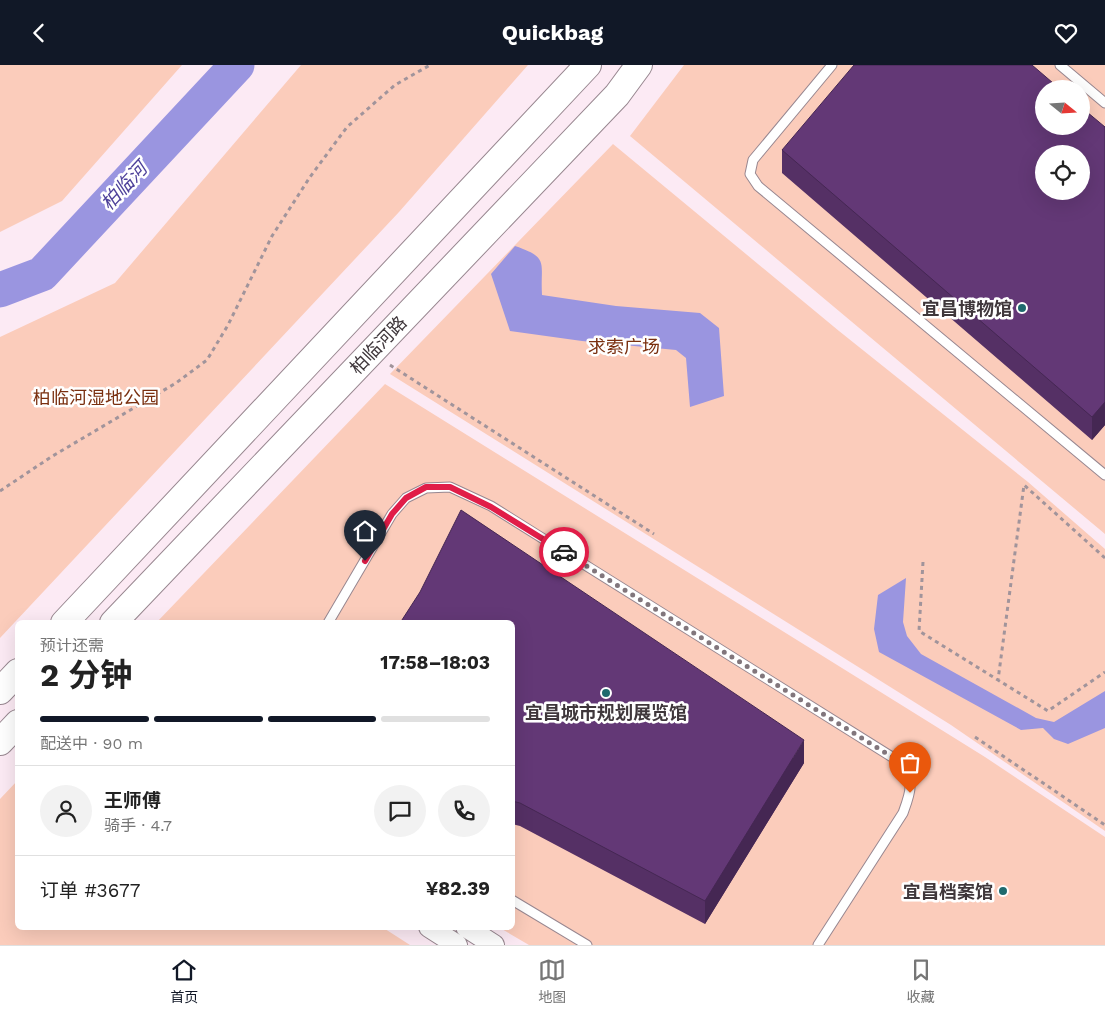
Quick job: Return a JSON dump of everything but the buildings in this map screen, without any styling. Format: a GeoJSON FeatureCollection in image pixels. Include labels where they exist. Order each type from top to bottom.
{"type":"FeatureCollection","features":[{"type":"Feature","properties":{"kind":"main road"},"geometry":{"type":"LineString","coordinates":[[67,620],[588,65]]}},
{"type":"Feature","properties":{"kind":"main road","name":"柏临河路"},"geometry":{"type":"LineString","coordinates":[[116,620],[616,95],[639,65]]}},
{"type":"Feature","properties":{"kind":"main road"},"geometry":{"type":"LineString","coordinates":[[0,691],[15,675]]}},
{"type":"Feature","properties":{"kind":"main road"},"geometry":{"type":"LineString","coordinates":[[0,742],[15,726]]}},
{"type":"Feature","properties":{"kind":"street"},"geometry":{"type":"LineString","coordinates":[[434,930],[457,945]]}},
{"type":"Feature","properties":{"kind":"street"},"geometry":{"type":"LineString","coordinates":[[471,930],[494,945]]}},
{"type":"Feature","properties":{"kind":"lane"},"geometry":{"type":"LineString","coordinates":[[832,65],[753,160],[750,174],[758,186],[1105,475]]}},
{"type":"Feature","properties":{"kind":"lane"},"geometry":{"type":"LineString","coordinates":[[1060,65],[1105,103]]}},
{"type":"Feature","properties":{"kind":"lane"},"geometry":{"type":"LineString","coordinates":[[330,620],[392,514],[406,498],[426,487],[450,487],[491,507],[900,762],[910,775],[910,793],[903,813],[818,945]]}},
{"type":"Feature","properties":{"kind":"lane"},"geometry":{"type":"LineString","coordinates":[[515,901],[587,945]]}},
{"type":"Feature","properties":{"kind":"path"},"geometry":{"type":"LineString","coordinates":[[0,491],[51,457],[176,383],[207,360],[228,325],[272,236],[310,177],[347,127],[394,85],[430,65]]}},
{"type":"Feature","properties":{"kind":"path"},"geometry":{"type":"LineString","coordinates":[[370,353],[654,534]]}},
{"type":"Feature","properties":{"kind":"path"},"geometry":{"type":"LineString","coordinates":[[998,680],[1024,485],[1105,558]]}},
{"type":"Feature","properties":{"kind":"path"},"geometry":{"type":"LineString","coordinates":[[923,563],[918,631],[1048,711],[1105,672]]}},
{"type":"Feature","properties":{"kind":"path"},"geometry":{"type":"LineString","coordinates":[[975,737],[1105,825]]}},
{"type":"Feature","properties":{"kind":"green space"},"geometry":{"type":"Polygon","coordinates":[[[0,65],[182,65],[62,201],[0,232],[0,65]]]}},
{"type":"Feature","properties":{"kind":"green space","name":"柏临河湿地公园"},"geometry":{"type":"Polygon","coordinates":[[[301,65],[528,65],[399,212],[0,638],[0,337],[115,283],[301,65]]]}},
{"type":"Feature","properties":{"kind":"green space","name":"宜昌博物馆"},"geometry":{"type":"Polygon","coordinates":[[[684,65],[1105,65],[1105,534],[630,136],[684,65]]]}},
{"type":"Feature","properties":{"kind":"green space","name":"求索广场"},"geometry":{"type":"Polygon","coordinates":[[[613,144],[839,331],[1028,482],[1105,549],[1105,831],[951,725],[390,374],[613,144]]]}},
{"type":"Feature","properties":{"kind":"green space","name":"宜昌城市规划展览馆"},"geometry":{"type":"Polygon","coordinates":[[[385,384],[985,757],[1105,837],[1105,945],[529,945],[503,930],[515,930],[515,620],[159,620],[385,384]]]}},
{"type":"Feature","properties":{"kind":"green space"},"geometry":{"type":"Polygon","coordinates":[[[15,783],[15,930],[387,930],[410,945],[0,945],[0,799],[15,783]]]}},
{"type":"Feature","properties":{"kind":"shaded area"},"geometry":{"type":"Polygon","coordinates":[[[515,246],[534,254],[541,263],[542,295],[616,306],[700,313],[719,328],[724,396],[690,407],[686,358],[676,350],[582,341],[510,331],[491,274],[515,246]]]}},
{"type":"Feature","properties":{"kind":"shaded area"},"geometry":{"type":"Polygon","coordinates":[[[906,578],[903,622],[907,636],[921,654],[1036,718],[1054,722],[1105,691],[1105,728],[1068,744],[1054,739],[1043,728],[1021,730],[879,652],[874,629],[878,595],[906,578]]]}},
{"type":"Feature","properties":{"kind":"waterway","name":"柏临河"},"geometry":{"type":"LineString","coordinates":[[0,290],[42,274],[237,65]]}},
{"type":"Feature","properties":{"kind":"way so far"},"geometry":{"type":"LineString","coordinates":[[564,552],[900,762],[910,775],[910,793]]}},
{"type":"Feature","properties":{"kind":"place","name":"宜昌博物馆"},"geometry":{"type":"Point","coordinates":[1022,308]}},
{"type":"Feature","properties":{"kind":"place","name":"宜昌城市规划展览馆"},"geometry":{"type":"Point","coordinates":[606,693]}},
{"type":"Feature","properties":{"kind":"place","name":"宜昌档案馆"},"geometry":{"type":"Point","coordinates":[1003,891]}},
{"type":"Feature","properties":{"kind":"route"},"geometry":{"type":"LineString","coordinates":[[365,561],[392,514],[406,498],[426,487],[450,487],[491,507],[564,552]]}}]}
